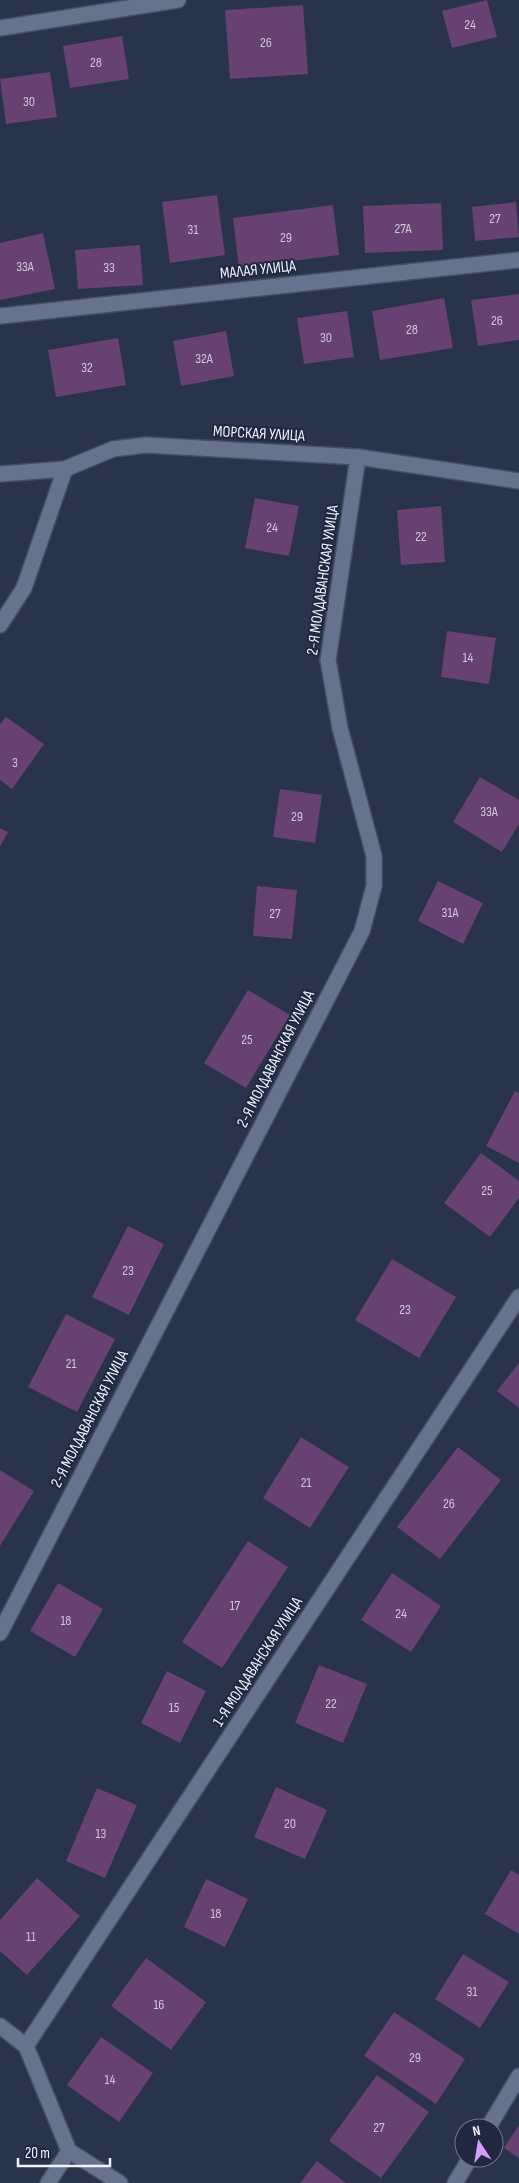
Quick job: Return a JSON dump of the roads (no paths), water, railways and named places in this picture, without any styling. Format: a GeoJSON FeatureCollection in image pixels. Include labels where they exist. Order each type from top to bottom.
{"type":"FeatureCollection","features":[{"type":"Feature","properties":{"kind":"street"},"geometry":{"type":"LineString","coordinates":[[0,28],[178,0]]}},
{"type":"Feature","properties":{"kind":"street","name":"МАЛАЯ УЛИЦА"},"geometry":{"type":"LineString","coordinates":[[0,316],[519,260]]}},
{"type":"Feature","properties":{"kind":"street","name":"МОРСКАЯ УЛИЦА"},"geometry":{"type":"LineString","coordinates":[[0,474],[65,469],[113,449],[146,445],[358,457],[519,481]]}},
{"type":"Feature","properties":{"kind":"street","name":"2-Я МОЛДАВАНСКАЯ УЛИЦА"},"geometry":{"type":"LineString","coordinates":[[0,1633],[362,931],[374,886],[374,856],[340,728],[328,660],[358,457]]}},
{"type":"Feature","properties":{"kind":"street"},"geometry":{"type":"LineString","coordinates":[[0,625],[24,588],[65,469]]}},
{"type":"Feature","properties":{"kind":"street","name":"1-Я МОЛДАВАНСКАЯ УЛИЦА"},"geometry":{"type":"LineString","coordinates":[[26,2046],[519,1297]]}},
{"type":"Feature","properties":{"kind":"street"},"geometry":{"type":"LineString","coordinates":[[0,2026],[26,2046],[69,2151],[120,2183]]}},
{"type":"Feature","properties":{"kind":"street"},"geometry":{"type":"LineString","coordinates":[[494,2118],[519,2076]]}},
{"type":"Feature","properties":{"kind":"street"},"geometry":{"type":"LineString","coordinates":[[48,2183],[69,2151]]}},
{"type":"Feature","properties":{"kind":"street"},"geometry":{"type":"LineString","coordinates":[[455,2183],[464,2168]]}}]}
